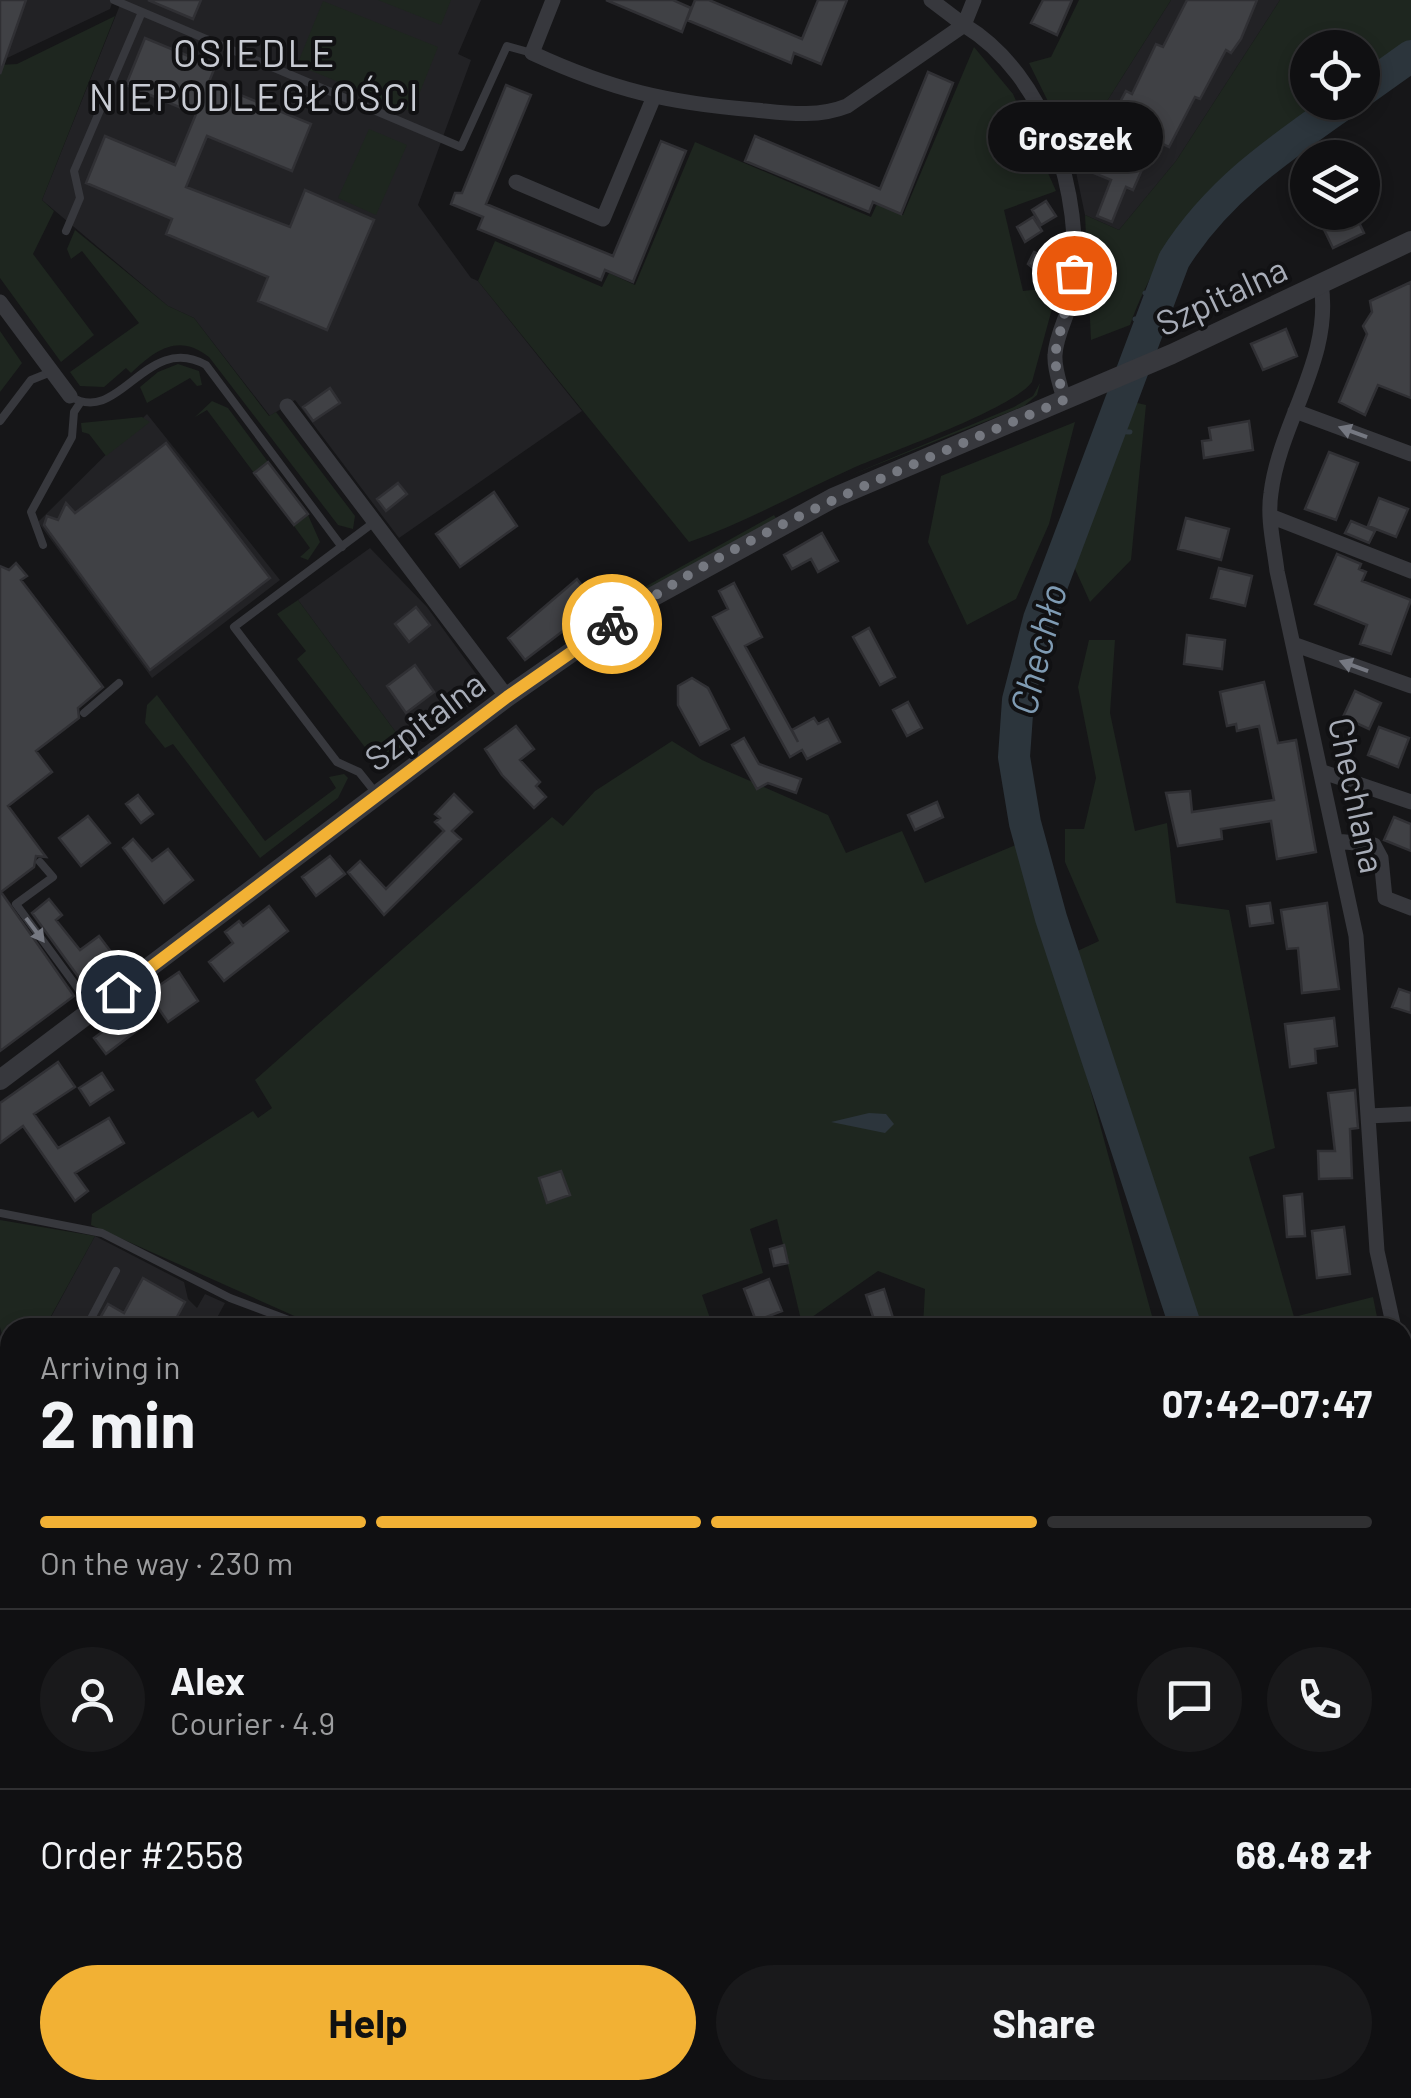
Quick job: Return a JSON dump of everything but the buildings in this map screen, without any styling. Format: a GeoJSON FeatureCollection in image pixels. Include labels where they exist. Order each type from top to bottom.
{"type":"FeatureCollection","features":[{"type":"Feature","properties":{"kind":"street"},"geometry":{"type":"LineString","coordinates":[[553,0],[532,53],[653,99],[715,108],[828,113],[866,95],[946,34],[964,25],[974,0]]}},
{"type":"Feature","properties":{"kind":"street"},"geometry":{"type":"LineString","coordinates":[[931,0],[984,37],[1023,80],[1047,128],[1068,189],[1072,294],[1054,358],[1064,400]]}},
{"type":"Feature","properties":{"kind":"street"},"geometry":{"type":"LineString","coordinates":[[516,182],[602,219],[653,99]]}},
{"type":"Feature","properties":{"kind":"street","name":"Szpitalna"},"geometry":{"type":"LineString","coordinates":[[0,1080],[507,697],[646,601],[858,486],[1172,354],[1411,241]]}},
{"type":"Feature","properties":{"kind":"street","name":"Chechlana"},"geometry":{"type":"LineString","coordinates":[[1321,284],[1325,329],[1270,493],[1270,516],[1277,570],[1324,772],[1356,936],[1377,1251],[1392,1318]]}},
{"type":"Feature","properties":{"kind":"street"},"geometry":{"type":"LineString","coordinates":[[0,302],[75,400]]}},
{"type":"Feature","properties":{"kind":"street"},"geometry":{"type":"LineString","coordinates":[[287,406],[507,697]]}},
{"type":"Feature","properties":{"kind":"street"},"geometry":{"type":"LineString","coordinates":[[1295,411],[1411,454]]}},
{"type":"Feature","properties":{"kind":"street"},"geometry":{"type":"LineString","coordinates":[[1270,516],[1411,571]]}},
{"type":"Feature","properties":{"kind":"street"},"geometry":{"type":"LineString","coordinates":[[1296,646],[1411,686]]}},
{"type":"Feature","properties":{"kind":"street"},"geometry":{"type":"LineString","coordinates":[[1324,772],[1411,802]]}},
{"type":"Feature","properties":{"kind":"street"},"geometry":{"type":"LineString","coordinates":[[1336,841],[1374,846],[1382,858],[1384,898],[1411,908]]}},
{"type":"Feature","properties":{"kind":"street"},"geometry":{"type":"LineString","coordinates":[[1368,1116],[1411,1114]]}},
{"type":"Feature","properties":{"kind":"lane"},"geometry":{"type":"LineString","coordinates":[[114,0],[461,146],[508,46],[532,53]]}},
{"type":"Feature","properties":{"kind":"lane"},"geometry":{"type":"LineString","coordinates":[[66,230],[80,198],[74,171],[142,12]]}},
{"type":"Feature","properties":{"kind":"lane"},"geometry":{"type":"LineString","coordinates":[[43,544],[31,512],[72,437],[75,400],[109,396],[171,356],[190,357],[206,365],[342,546]]}},
{"type":"Feature","properties":{"kind":"lane"},"geometry":{"type":"LineString","coordinates":[[0,421],[31,380],[51,372]]}},
{"type":"Feature","properties":{"kind":"lane"},"geometry":{"type":"LineString","coordinates":[[372,523],[234,627],[337,762],[359,772],[377,796]]}},
{"type":"Feature","properties":{"kind":"lane"},"geometry":{"type":"LineString","coordinates":[[84,713],[119,682]]}},
{"type":"Feature","properties":{"kind":"lane"},"geometry":{"type":"LineString","coordinates":[[40,862],[52,877],[16,904],[94,1010]]}},
{"type":"Feature","properties":{"kind":"lane"},"geometry":{"type":"LineString","coordinates":[[0,1213],[102,1233],[230,1298],[283,1318]]}},
{"type":"Feature","properties":{"kind":"lane"},"geometry":{"type":"LineString","coordinates":[[91,1318],[116,1271]]}},
{"type":"Feature","properties":{"kind":"shaded area"},"geometry":{"type":"Polygon","coordinates":[[[0,0],[113,0],[110,9],[5,59],[0,0]]]}},
{"type":"Feature","properties":{"kind":"shaded area"},"geometry":{"type":"Polygon","coordinates":[[[122,0],[481,0],[458,54],[471,60],[418,205],[471,278],[478,281],[582,411],[399,538],[295,400],[270,416],[194,318],[168,306],[42,200],[122,0]]]}},
{"type":"Feature","properties":{"kind":"shaded area"},"geometry":{"type":"Polygon","coordinates":[[[378,0],[451,0],[441,25],[378,0]]]}},
{"type":"Feature","properties":{"kind":"shaded area"},"geometry":{"type":"Polygon","coordinates":[[[1079,0],[1171,0],[1095,120],[1071,148],[1029,63],[1051,57],[1079,0]]]}},
{"type":"Feature","properties":{"kind":"shaded area"},"geometry":{"type":"Polygon","coordinates":[[[1171,0],[1280,0],[1176,161],[1119,230],[1085,215],[1071,148],[1095,120],[1171,0]]]}},
{"type":"Feature","properties":{"kind":"shaded area"},"geometry":{"type":"Polygon","coordinates":[[[1280,0],[1411,0],[1411,45],[1380,68],[1380,30],[1290,30],[1290,120],[1308,120],[1238,173],[1188,222],[1166,251],[1130,325],[1091,340],[1085,215],[1119,230],[1176,161],[1280,0]]]}},
{"type":"Feature","properties":{"kind":"shaded area"},"geometry":{"type":"Polygon","coordinates":[[[323,1],[438,47],[412,112],[297,65],[323,1]]]}},
{"type":"Feature","properties":{"kind":"shaded area"},"geometry":{"type":"Polygon","coordinates":[[[115,16],[42,200],[54,211],[33,254],[94,335],[61,362],[0,278],[0,65],[17,64],[115,16]]]}},
{"type":"Feature","properties":{"kind":"shaded area"},"geometry":{"type":"Polygon","coordinates":[[[974,47],[1013,94],[1056,191],[1004,210],[1023,291],[1058,287],[1032,382],[976,417],[689,542],[478,281],[495,241],[602,287],[609,273],[635,285],[695,142],[871,217],[877,204],[903,215],[974,47]]]}},
{"type":"Feature","properties":{"kind":"shaded area"},"geometry":{"type":"Polygon","coordinates":[[[369,129],[407,145],[376,215],[338,198],[369,129]]]}},
{"type":"Feature","properties":{"kind":"shaded area"},"geometry":{"type":"Polygon","coordinates":[[[75,230],[168,306],[194,318],[269,416],[276,412],[355,516],[353,529],[338,525],[209,357],[198,350],[168,347],[131,373],[126,368],[104,387],[80,386],[70,372],[139,323],[82,251],[71,259],[67,249],[75,230]]]}},
{"type":"Feature","properties":{"kind":"shaded area"},"geometry":{"type":"Polygon","coordinates":[[[0,331],[22,363],[0,392],[0,331]]]}},
{"type":"Feature","properties":{"kind":"shaded area"},"geometry":{"type":"Polygon","coordinates":[[[178,364],[199,371],[202,385],[197,386],[190,378],[147,403],[140,387],[158,372],[178,364]]]}},
{"type":"Feature","properties":{"kind":"shaded area"},"geometry":{"type":"Polygon","coordinates":[[[1040,383],[1037,395],[1024,406],[846,477],[1014,407],[1033,396],[1040,383]]]}},
{"type":"Feature","properties":{"kind":"shaded area"},"geometry":{"type":"Polygon","coordinates":[[[212,401],[228,408],[268,462],[254,473],[207,410],[195,417],[212,401]]]}},
{"type":"Feature","properties":{"kind":"shaded area"},"geometry":{"type":"Polygon","coordinates":[[[1129,401],[1146,405],[1131,560],[1090,602],[1071,560],[1129,401]]]}},
{"type":"Feature","properties":{"kind":"shaded area"},"geometry":{"type":"Polygon","coordinates":[[[147,414],[280,580],[152,678],[38,522],[147,414]]]}},
{"type":"Feature","properties":{"kind":"shaded area"},"geometry":{"type":"Polygon","coordinates":[[[142,417],[150,422],[106,456],[89,434],[82,432],[81,423],[142,417]]]}},
{"type":"Feature","properties":{"kind":"shaded area"},"geometry":{"type":"Polygon","coordinates":[[[1075,422],[1049,524],[1016,599],[967,625],[928,542],[941,476],[1075,422]]]}},
{"type":"Feature","properties":{"kind":"shaded area"},"geometry":{"type":"Polygon","coordinates":[[[308,515],[320,542],[308,560],[300,557],[310,548],[294,526],[308,515]]]}},
{"type":"Feature","properties":{"kind":"shaded area"},"geometry":{"type":"Polygon","coordinates":[[[774,515],[776,518],[615,612],[643,588],[774,515]]]}},
{"type":"Feature","properties":{"kind":"shaded area"},"geometry":{"type":"Polygon","coordinates":[[[370,548],[427,607],[482,682],[480,698],[409,750],[298,600],[370,548]]]}},
{"type":"Feature","properties":{"kind":"shaded area"},"geometry":{"type":"Polygon","coordinates":[[[298,600],[409,750],[390,763],[374,759],[297,659],[306,651],[277,614],[298,600]]]}},
{"type":"Feature","properties":{"kind":"shaded area"},"geometry":{"type":"Polygon","coordinates":[[[1089,640],[1115,640],[1110,713],[1135,831],[1167,823],[1176,903],[1229,910],[1275,1148],[1249,1157],[1294,1317],[1373,1297],[1377,1318],[1195,1318],[1073,953],[1099,941],[1065,862],[1065,829],[1084,829],[1096,778],[1078,687],[1089,640]]]}},
{"type":"Feature","properties":{"kind":"shaded area"},"geometry":{"type":"Polygon","coordinates":[[[157,695],[265,841],[336,788],[329,777],[344,774],[348,778],[338,798],[260,858],[173,744],[165,748],[145,723],[147,705],[157,695]]]}},
{"type":"Feature","properties":{"kind":"shaded area"},"geometry":{"type":"Polygon","coordinates":[[[672,741],[702,760],[828,815],[846,853],[902,831],[925,883],[1023,842],[1153,1318],[923,1318],[925,1289],[878,1271],[811,1318],[801,1318],[777,1219],[750,1229],[763,1273],[702,1295],[710,1318],[299,1318],[91,1225],[92,1214],[253,1111],[258,1118],[272,1108],[255,1080],[552,817],[563,826],[595,791],[672,741]]]}},
{"type":"Feature","properties":{"kind":"shaded area"},"geometry":{"type":"Polygon","coordinates":[[[869,1113],[886,1114],[894,1124],[885,1133],[831,1122],[869,1113]]]}},
{"type":"Feature","properties":{"kind":"shaded area"},"geometry":{"type":"Polygon","coordinates":[[[0,1220],[95,1236],[50,1318],[0,1318],[0,1220]]]}},
{"type":"Feature","properties":{"kind":"shaded area"},"geometry":{"type":"Polygon","coordinates":[[[95,1236],[184,1282],[188,1299],[197,1308],[205,1294],[225,1303],[217,1318],[50,1318],[95,1236]]]}},
{"type":"Feature","properties":{"kind":"waterway","name":"Chechło"},"geometry":{"type":"LineString","coordinates":[[1380,78],[1411,56]]}},
{"type":"Feature","properties":{"kind":"waterway","name":"Chechło"},"geometry":{"type":"LineString","coordinates":[[1183,1318],[1051,918],[1025,823],[1014,757],[1018,700],[1039,619],[1174,260],[1230,192],[1273,154],[1321,120]]}},
{"type":"Feature","properties":{"kind":"waterway"},"geometry":{"type":"LineString","coordinates":[[1145,293],[1157,298]]}},
{"type":"Feature","properties":{"kind":"waterway"},"geometry":{"type":"LineString","coordinates":[[1135,319],[1148,323]]}},
{"type":"Feature","properties":{"kind":"waterway"},"geometry":{"type":"LineString","coordinates":[[1108,431],[1130,432]]}},
{"type":"Feature","properties":{"kind":"way so far"},"geometry":{"type":"LineString","coordinates":[[612,624],[714,562],[833,498],[1064,400],[1054,358],[1074,273]]}},
{"type":"Feature","properties":{"kind":"place","name":"Groszek"},"geometry":{"type":"Point","coordinates":[1074,273]}},
{"type":"Feature","properties":{"kind":"district","name":"OSIEDLE NIEPODLEGŁOŚCI"},"geometry":{"type":"Point","coordinates":[255,74]}},
{"type":"Feature","properties":{"kind":"route"},"geometry":{"type":"LineString","coordinates":[[118,992],[507,697],[612,624]]}}]}
